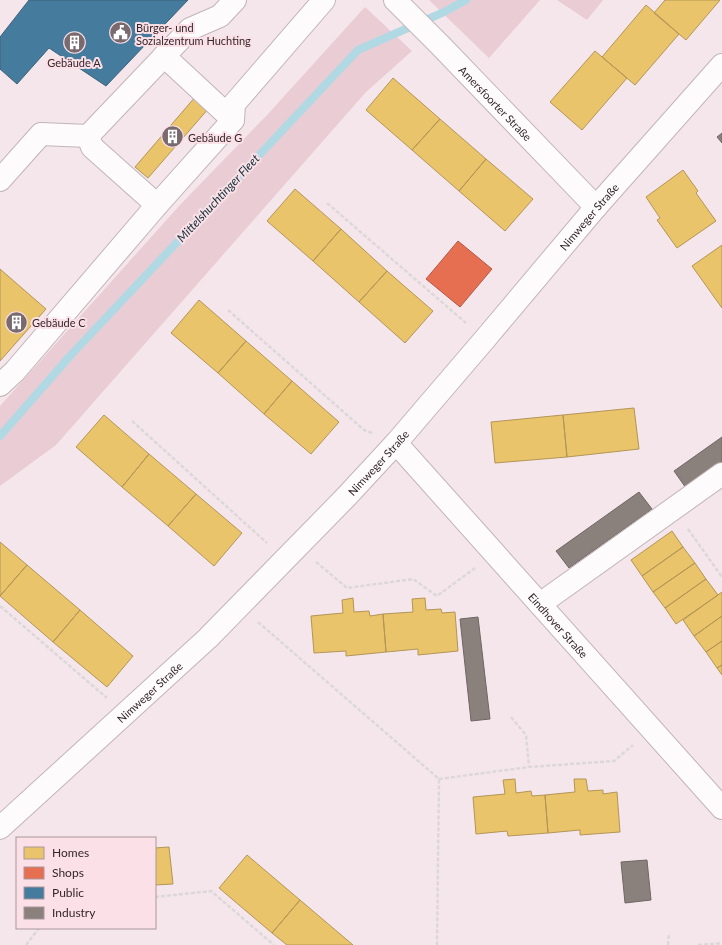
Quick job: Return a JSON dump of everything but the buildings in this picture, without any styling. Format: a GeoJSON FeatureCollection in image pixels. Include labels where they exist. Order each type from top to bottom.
{"type":"FeatureCollection","features":[{"type":"Feature","properties":{"kind":"street"},"geometry":{"type":"LineString","coordinates":[[0,180],[41,134],[88,136],[190,29],[220,16],[234,0]]}},
{"type":"Feature","properties":{"kind":"street"},"geometry":{"type":"LineString","coordinates":[[0,386],[16,371],[156,205],[233,120],[234,104],[324,0]]}},
{"type":"Feature","properties":{"kind":"street","name":"Amersfoorter Straße"},"geometry":{"type":"LineString","coordinates":[[395,0],[596,207]]}},
{"type":"Feature","properties":{"kind":"street"},"geometry":{"type":"LineString","coordinates":[[164,56],[233,120]]}},
{"type":"Feature","properties":{"kind":"street","name":"Nimweger Straße"},"geometry":{"type":"LineString","coordinates":[[0,828],[208,638],[346,497],[396,442],[485,339],[596,207],[722,65]]}},
{"type":"Feature","properties":{"kind":"street"},"geometry":{"type":"LineString","coordinates":[[88,136],[92,147],[156,205]]}},
{"type":"Feature","properties":{"kind":"street","name":"Eindhover Straße"},"geometry":{"type":"LineString","coordinates":[[396,442],[722,808]]}},
{"type":"Feature","properties":{"kind":"street"},"geometry":{"type":"LineString","coordinates":[[540,604],[722,474]]}},
{"type":"Feature","properties":{"kind":"path"},"geometry":{"type":"LineString","coordinates":[[328,203],[485,339]]}},
{"type":"Feature","properties":{"kind":"path"},"geometry":{"type":"LineString","coordinates":[[228,310],[364,430],[396,442]]}},
{"type":"Feature","properties":{"kind":"path"},"geometry":{"type":"LineString","coordinates":[[132,421],[291,552],[347,588],[414,580],[437,596],[495,554]]}},
{"type":"Feature","properties":{"kind":"path"},"geometry":{"type":"LineString","coordinates":[[674,509],[722,577]]}},
{"type":"Feature","properties":{"kind":"path"},"geometry":{"type":"LineString","coordinates":[[0,606],[125,713]]}},
{"type":"Feature","properties":{"kind":"path"},"geometry":{"type":"LineString","coordinates":[[239,606],[439,779],[529,767],[614,761],[651,729]]}},
{"type":"Feature","properties":{"kind":"path"},"geometry":{"type":"LineString","coordinates":[[511,717],[526,735],[529,767]]}},
{"type":"Feature","properties":{"kind":"path"},"geometry":{"type":"LineString","coordinates":[[437,945],[439,779]]}},
{"type":"Feature","properties":{"kind":"path"},"geometry":{"type":"LineString","coordinates":[[156,897],[211,891],[274,945]]}},
{"type":"Feature","properties":{"kind":"path"},"geometry":{"type":"LineString","coordinates":[[26,945],[38,929]]}},
{"type":"Feature","properties":{"kind":"path"},"geometry":{"type":"LineString","coordinates":[[668,945],[669,933]]}},
{"type":"Feature","properties":{"kind":"path"},"geometry":{"type":"LineString","coordinates":[[698,945],[722,943]]}},
{"type":"Feature","properties":{"kind":"shaded area"},"geometry":{"type":"Polygon","coordinates":[[[429,0],[540,0],[489,58],[429,0]]]}},
{"type":"Feature","properties":{"kind":"shaded area"},"geometry":{"type":"Polygon","coordinates":[[[557,0],[603,0],[587,20],[557,0]]]}},
{"type":"Feature","properties":{"kind":"shaded area"},"geometry":{"type":"Polygon","coordinates":[[[365,7],[412,51],[366,92],[56,445],[0,486],[0,406],[179,206],[268,114],[365,7]]]}},
{"type":"Feature","properties":{"kind":"waterway","name":"Mittelshuchtinger Fleet"},"geometry":{"type":"LineString","coordinates":[[0,436],[70,356],[358,50],[444,12],[466,0]]}},
{"type":"Feature","properties":{"kind":"place","name":"Bürger- und Sozialzentrum Huchting"},"geometry":{"type":"Point","coordinates":[121,33]}},
{"type":"Feature","properties":{"kind":"place","name":"Gebäude A"},"geometry":{"type":"Point","coordinates":[74,42]}},
{"type":"Feature","properties":{"kind":"place","name":"Gebäude G"},"geometry":{"type":"Point","coordinates":[172,137]}},
{"type":"Feature","properties":{"kind":"place","name":"Gebäude C"},"geometry":{"type":"Point","coordinates":[17,322]}}]}
